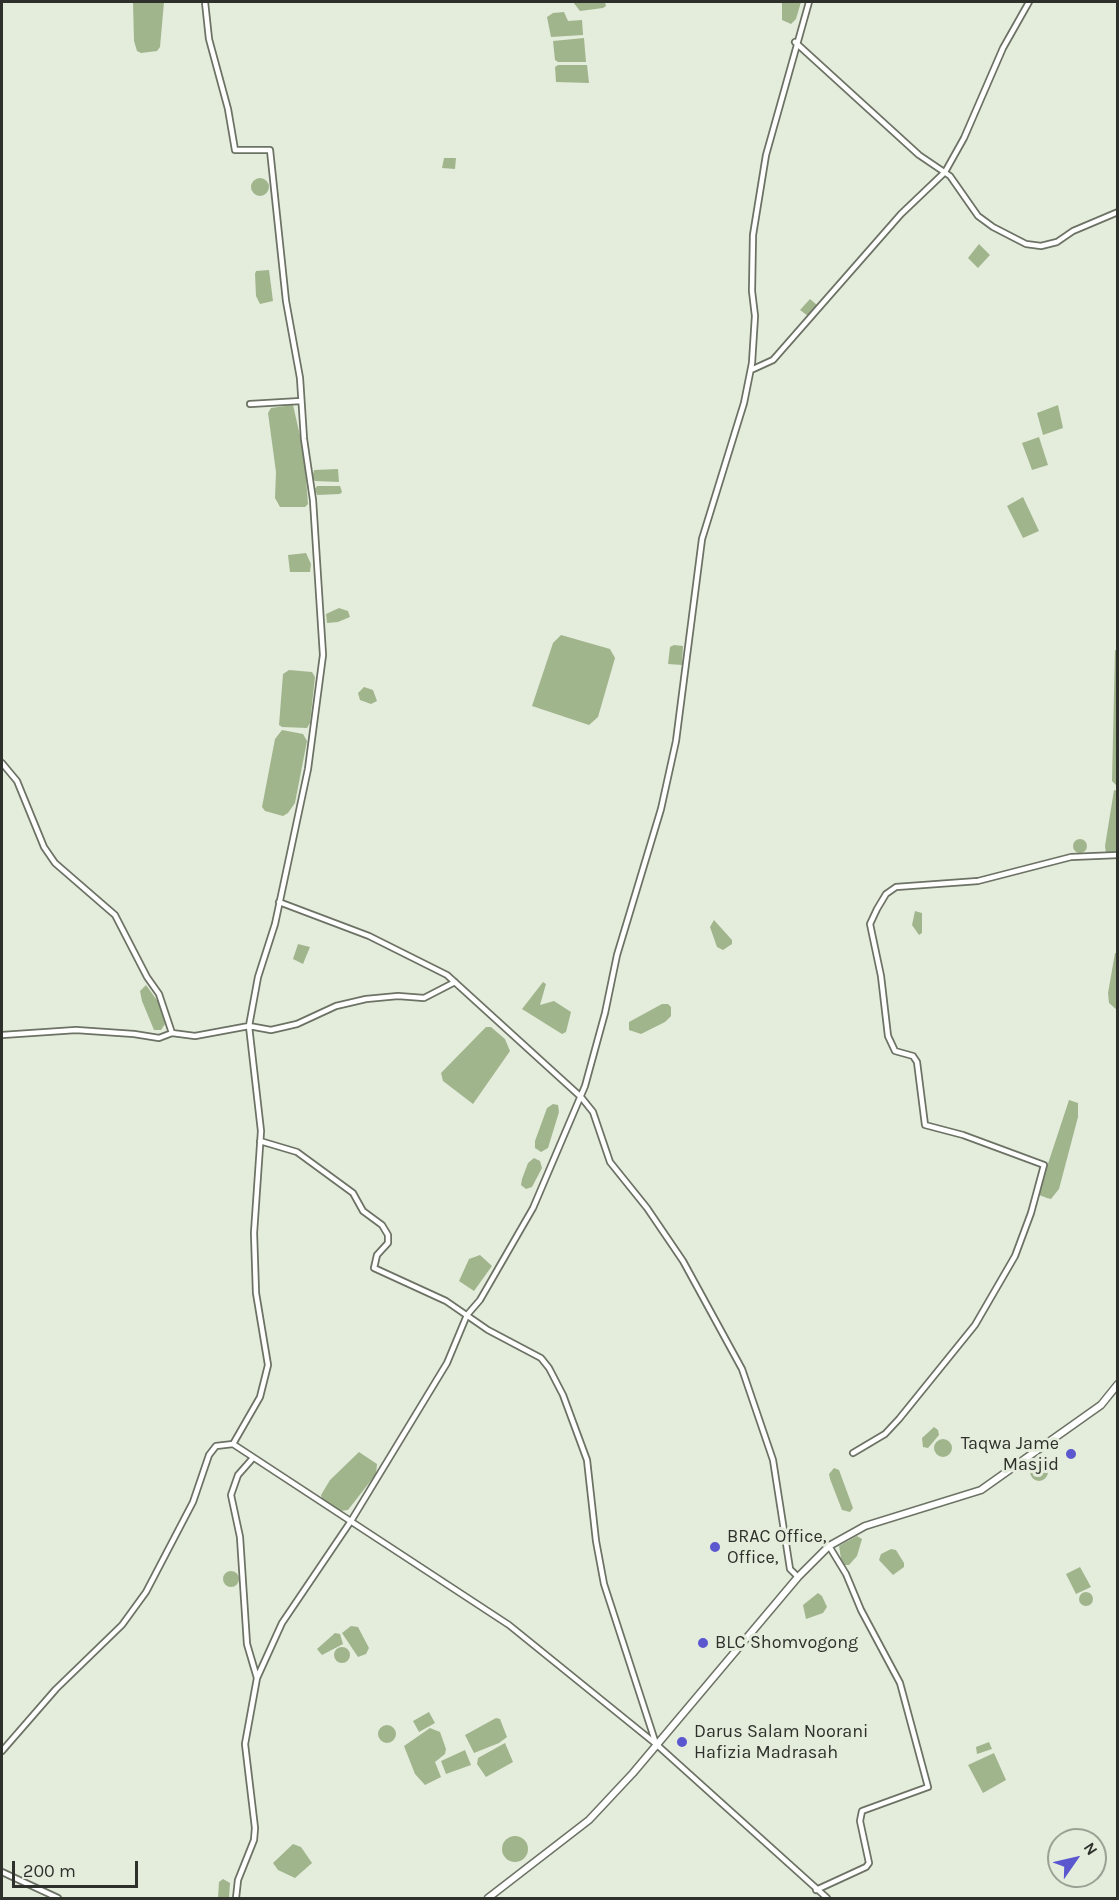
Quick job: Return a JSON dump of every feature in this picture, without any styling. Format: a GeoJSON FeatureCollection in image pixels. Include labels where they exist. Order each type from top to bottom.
{"type":"FeatureCollection","features":[{"type":"Feature","properties":{"kind":"main road"},"geometry":{"type":"LineString","coordinates":[[488,1899],[589,1820],[798,1577],[829,1546],[859,1528],[981,1491],[1101,1404],[1118,1384]]}},
{"type":"Feature","properties":{"kind":"street"},"geometry":{"type":"LineString","coordinates":[[205,2],[209,39],[228,109],[235,150],[270,150],[286,301],[300,378],[313,500],[323,655],[314,736],[279,902],[258,977],[249,1026],[259,1104],[260,1141],[254,1233],[256,1293],[268,1365],[260,1397],[233,1444]]}},
{"type":"Feature","properties":{"kind":"street"},"geometry":{"type":"LineString","coordinates":[[236,1899],[238,1880],[254,1840],[245,1744],[257,1678],[282,1623],[351,1521],[403,1435],[422,1409],[451,1354],[467,1315],[480,1300],[533,1208],[581,1097],[605,1013],[617,955],[661,809],[676,741],[702,539],[744,403],[751,370],[755,316],[752,291],[753,235],[766,156],[795,42],[809,2]]}},
{"type":"Feature","properties":{"kind":"street"},"geometry":{"type":"LineString","coordinates":[[751,370],[773,360],[901,214],[945,172],[964,138],[1003,48],[1029,2]]}},
{"type":"Feature","properties":{"kind":"street"},"geometry":{"type":"LineString","coordinates":[[795,42],[919,155],[945,172],[978,216],[993,227],[1026,244],[1041,246],[1058,242],[1073,231],[1118,212]]}},
{"type":"Feature","properties":{"kind":"street"},"geometry":{"type":"LineString","coordinates":[[250,404],[301,401]]}},
{"type":"Feature","properties":{"kind":"street"},"geometry":{"type":"LineString","coordinates":[[2,764],[17,781],[44,847],[55,863],[115,915],[147,977],[159,993],[172,1033]]}},
{"type":"Feature","properties":{"kind":"street"},"geometry":{"type":"LineString","coordinates":[[853,1453],[885,1434],[895,1424],[975,1325],[1015,1256],[1044,1165],[963,1135],[926,1125],[917,1062],[913,1056],[895,1051],[888,1036],[881,976],[870,924],[886,894],[896,887],[978,882],[1071,857],[1118,855]]}},
{"type":"Feature","properties":{"kind":"street"},"geometry":{"type":"LineString","coordinates":[[279,902],[369,936],[447,975],[581,1097],[593,1112],[610,1162],[641,1200],[683,1262],[742,1369],[773,1460],[790,1569],[798,1577]]}},
{"type":"Feature","properties":{"kind":"street"},"geometry":{"type":"LineString","coordinates":[[2,1035],[76,1030],[159,1038],[172,1033],[195,1036],[249,1026],[272,1030],[297,1024],[336,1006],[380,997],[424,998],[455,982]]}},
{"type":"Feature","properties":{"kind":"street"},"geometry":{"type":"LineString","coordinates":[[260,1141],[297,1152],[354,1193],[363,1211],[382,1225],[388,1235],[388,1243],[376,1256],[374,1268],[446,1301],[541,1358],[563,1395],[587,1460],[596,1541],[604,1584],[656,1744]]}},
{"type":"Feature","properties":{"kind":"street"},"geometry":{"type":"LineString","coordinates":[[2,1751],[56,1689],[122,1625],[146,1592],[193,1502],[209,1455],[216,1446],[233,1444],[509,1625],[656,1744],[826,1899]]}},
{"type":"Feature","properties":{"kind":"street"},"geometry":{"type":"LineString","coordinates":[[253,1458],[238,1475],[231,1495],[240,1537],[247,1644],[257,1678]]}},
{"type":"Feature","properties":{"kind":"street"},"geometry":{"type":"LineString","coordinates":[[816,1890],[866,1867],[869,1863],[860,1821],[862,1811],[928,1787],[900,1683],[861,1610],[846,1574],[829,1546]]}},
{"type":"Feature","properties":{"kind":"street"},"geometry":{"type":"LineString","coordinates":[[2,1872],[58,1899]]}},
{"type":"Feature","properties":{"kind":"shaded area"},"geometry":{"type":"Polygon","coordinates":[[[133,2],[164,2],[160,47],[157,51],[141,53],[137,51],[134,41],[133,2]]]}},
{"type":"Feature","properties":{"kind":"shaded area"},"geometry":{"type":"Polygon","coordinates":[[[573,2],[605,2],[606,6],[580,11],[573,2]]]}},
{"type":"Feature","properties":{"kind":"shaded area"},"geometry":{"type":"Polygon","coordinates":[[[782,2],[801,2],[796,19],[791,24],[782,20],[782,2]]]}},
{"type":"Feature","properties":{"kind":"shaded area"},"geometry":{"type":"Polygon","coordinates":[[[564,12],[568,21],[582,20],[583,35],[551,37],[547,17],[553,13],[564,12]]]}},
{"type":"Feature","properties":{"kind":"shaded area"},"geometry":{"type":"Polygon","coordinates":[[[584,38],[586,62],[558,62],[555,60],[553,41],[584,38]]]}},
{"type":"Feature","properties":{"kind":"shaded area"},"geometry":{"type":"Polygon","coordinates":[[[558,65],[587,65],[589,83],[556,82],[555,67],[558,65]]]}},
{"type":"Feature","properties":{"kind":"shaded area"},"geometry":{"type":"Polygon","coordinates":[[[444,158],[456,158],[455,169],[442,168],[444,158]]]}},
{"type":"Feature","properties":{"kind":"shaded area"},"geometry":{"type":"Polygon","coordinates":[[[256,178],[264,178],[269,183],[267,194],[256,196],[251,191],[251,183],[256,178]]]}},
{"type":"Feature","properties":{"kind":"shaded area"},"geometry":{"type":"Polygon","coordinates":[[[979,244],[990,255],[978,268],[968,258],[979,244]]]}},
{"type":"Feature","properties":{"kind":"shaded area"},"geometry":{"type":"Polygon","coordinates":[[[269,270],[273,301],[260,304],[256,296],[255,274],[256,271],[269,270]]]}},
{"type":"Feature","properties":{"kind":"shaded area"},"geometry":{"type":"Polygon","coordinates":[[[810,299],[817,305],[808,316],[800,310],[810,299]]]}},
{"type":"Feature","properties":{"kind":"shaded area"},"geometry":{"type":"Polygon","coordinates":[[[293,405],[304,453],[308,504],[305,507],[280,507],[275,498],[276,472],[268,413],[271,408],[293,405]]]}},
{"type":"Feature","properties":{"kind":"shaded area"},"geometry":{"type":"Polygon","coordinates":[[[1058,405],[1063,428],[1043,435],[1037,413],[1058,405]]]}},
{"type":"Feature","properties":{"kind":"shaded area"},"geometry":{"type":"Polygon","coordinates":[[[1039,437],[1048,465],[1032,470],[1022,443],[1039,437]]]}},
{"type":"Feature","properties":{"kind":"shaded area"},"geometry":{"type":"Polygon","coordinates":[[[338,469],[339,482],[315,481],[312,478],[314,470],[338,469]]]}},
{"type":"Feature","properties":{"kind":"shaded area"},"geometry":{"type":"Polygon","coordinates":[[[317,486],[340,486],[342,492],[317,495],[315,489],[317,486]]]}},
{"type":"Feature","properties":{"kind":"shaded area"},"geometry":{"type":"Polygon","coordinates":[[[1023,497],[1039,531],[1023,538],[1007,506],[1023,497]]]}},
{"type":"Feature","properties":{"kind":"shaded area"},"geometry":{"type":"Polygon","coordinates":[[[306,553],[311,564],[310,572],[290,572],[288,555],[306,553]]]}},
{"type":"Feature","properties":{"kind":"shaded area"},"geometry":{"type":"Polygon","coordinates":[[[339,608],[348,611],[350,617],[338,622],[327,623],[326,614],[339,608]]]}},
{"type":"Feature","properties":{"kind":"shaded area"},"geometry":{"type":"Polygon","coordinates":[[[561,635],[610,649],[615,658],[598,717],[589,725],[532,706],[553,643],[561,635]]]}},
{"type":"Feature","properties":{"kind":"shaded area"},"geometry":{"type":"Polygon","coordinates":[[[683,646],[682,665],[668,664],[670,647],[683,646]]]}},
{"type":"Feature","properties":{"kind":"shaded area"},"geometry":{"type":"Polygon","coordinates":[[[1115,650],[1118,650],[1117,786],[1112,781],[1115,650]]]}},
{"type":"Feature","properties":{"kind":"shaded area"},"geometry":{"type":"Polygon","coordinates":[[[289,670],[312,672],[315,677],[310,723],[307,728],[279,725],[283,674],[289,670]]]}},
{"type":"Feature","properties":{"kind":"shaded area"},"geometry":{"type":"Polygon","coordinates":[[[364,687],[373,690],[377,701],[371,704],[360,700],[358,693],[364,687]]]}},
{"type":"Feature","properties":{"kind":"shaded area"},"geometry":{"type":"Polygon","coordinates":[[[282,730],[303,734],[307,741],[295,803],[283,816],[265,811],[262,807],[275,739],[282,730]]]}},
{"type":"Feature","properties":{"kind":"shaded area"},"geometry":{"type":"Polygon","coordinates":[[[1114,790],[1117,791],[1117,853],[1106,853],[1105,846],[1114,790]]]}},
{"type":"Feature","properties":{"kind":"shaded area"},"geometry":{"type":"Polygon","coordinates":[[[1077,839],[1083,839],[1087,846],[1083,853],[1077,853],[1073,849],[1073,843],[1077,839]]]}},
{"type":"Feature","properties":{"kind":"shaded area"},"geometry":{"type":"Polygon","coordinates":[[[915,911],[922,913],[922,933],[919,935],[912,925],[915,911]]]}},
{"type":"Feature","properties":{"kind":"shaded area"},"geometry":{"type":"Polygon","coordinates":[[[714,920],[732,940],[732,944],[723,950],[717,947],[710,927],[714,920]]]}},
{"type":"Feature","properties":{"kind":"shaded area"},"geometry":{"type":"Polygon","coordinates":[[[298,944],[310,947],[303,964],[293,959],[298,944]]]}},
{"type":"Feature","properties":{"kind":"shaded area"},"geometry":{"type":"Polygon","coordinates":[[[1115,953],[1117,953],[1117,1010],[1109,1003],[1108,993],[1115,953]]]}},
{"type":"Feature","properties":{"kind":"shaded area"},"geometry":{"type":"Polygon","coordinates":[[[543,982],[546,984],[540,1005],[554,1001],[571,1012],[566,1032],[562,1034],[522,1009],[543,982]]]}},
{"type":"Feature","properties":{"kind":"shaded area"},"geometry":{"type":"Polygon","coordinates":[[[146,985],[159,1003],[165,1024],[161,1030],[154,1030],[142,1001],[140,991],[146,985]]]}},
{"type":"Feature","properties":{"kind":"shaded area"},"geometry":{"type":"Polygon","coordinates":[[[662,1004],[668,1004],[671,1007],[671,1016],[665,1022],[641,1034],[629,1030],[629,1022],[662,1004]]]}},
{"type":"Feature","properties":{"kind":"shaded area"},"geometry":{"type":"Polygon","coordinates":[[[486,1027],[491,1027],[505,1039],[510,1051],[473,1104],[443,1081],[441,1073],[486,1027]]]}},
{"type":"Feature","properties":{"kind":"shaded area"},"geometry":{"type":"Polygon","coordinates":[[[1069,1100],[1078,1103],[1078,1117],[1059,1189],[1051,1199],[1039,1195],[1039,1191],[1069,1100]]]}},
{"type":"Feature","properties":{"kind":"shaded area"},"geometry":{"type":"Polygon","coordinates":[[[553,1104],[558,1105],[559,1112],[548,1148],[541,1152],[535,1148],[535,1141],[547,1108],[553,1104]]]}},
{"type":"Feature","properties":{"kind":"shaded area"},"geometry":{"type":"Polygon","coordinates":[[[534,1158],[540,1161],[542,1168],[532,1187],[526,1189],[521,1185],[522,1179],[528,1163],[534,1158]]]}},
{"type":"Feature","properties":{"kind":"shaded area"},"geometry":{"type":"Polygon","coordinates":[[[480,1255],[492,1266],[474,1291],[459,1281],[469,1259],[480,1255]]]}},
{"type":"Feature","properties":{"kind":"shaded area"},"geometry":{"type":"Polygon","coordinates":[[[934,1427],[938,1430],[939,1435],[928,1448],[923,1447],[922,1438],[934,1427]]]}},
{"type":"Feature","properties":{"kind":"shaded area"},"geometry":{"type":"Polygon","coordinates":[[[943,1439],[949,1442],[952,1448],[949,1454],[943,1457],[937,1454],[934,1448],[937,1442],[943,1439]]]}},
{"type":"Feature","properties":{"kind":"shaded area"},"geometry":{"type":"Polygon","coordinates":[[[359,1452],[377,1464],[376,1474],[348,1510],[339,1511],[322,1499],[321,1495],[330,1480],[359,1452]]]}},
{"type":"Feature","properties":{"kind":"shaded area"},"geometry":{"type":"Polygon","coordinates":[[[1039,1463],[1047,1468],[1048,1472],[1043,1480],[1039,1481],[1031,1476],[1030,1472],[1035,1464],[1039,1463]]]}},
{"type":"Feature","properties":{"kind":"shaded area"},"geometry":{"type":"Polygon","coordinates":[[[834,1468],[839,1470],[853,1508],[850,1512],[842,1510],[830,1479],[829,1474],[834,1468]]]}},
{"type":"Feature","properties":{"kind":"shaded area"},"geometry":{"type":"Polygon","coordinates":[[[857,1536],[862,1539],[857,1556],[849,1565],[842,1565],[839,1546],[857,1536]]]}},
{"type":"Feature","properties":{"kind":"shaded area"},"geometry":{"type":"Polygon","coordinates":[[[891,1549],[896,1550],[904,1563],[904,1567],[893,1575],[879,1560],[881,1554],[891,1549]]]}},
{"type":"Feature","properties":{"kind":"shaded area"},"geometry":{"type":"Polygon","coordinates":[[[1080,1567],[1091,1587],[1076,1594],[1066,1574],[1080,1567]]]}},
{"type":"Feature","properties":{"kind":"shaded area"},"geometry":{"type":"Polygon","coordinates":[[[231,1571],[239,1579],[231,1587],[223,1579],[231,1571]]]}},
{"type":"Feature","properties":{"kind":"shaded area"},"geometry":{"type":"Polygon","coordinates":[[[1086,1592],[1091,1594],[1093,1599],[1091,1604],[1086,1606],[1081,1604],[1079,1599],[1081,1594],[1086,1592]]]}},
{"type":"Feature","properties":{"kind":"shaded area"},"geometry":{"type":"Polygon","coordinates":[[[818,1593],[827,1607],[823,1613],[806,1619],[803,1605],[818,1593]]]}},
{"type":"Feature","properties":{"kind":"shaded area"},"geometry":{"type":"Polygon","coordinates":[[[351,1626],[358,1627],[369,1648],[366,1654],[358,1657],[342,1633],[351,1626]]]}},
{"type":"Feature","properties":{"kind":"shaded area"},"geometry":{"type":"Polygon","coordinates":[[[335,1633],[340,1634],[343,1644],[322,1655],[317,1649],[335,1633]]]}},
{"type":"Feature","properties":{"kind":"shaded area"},"geometry":{"type":"Polygon","coordinates":[[[342,1647],[348,1649],[350,1655],[348,1661],[342,1663],[336,1661],[334,1655],[336,1649],[342,1647]]]}},
{"type":"Feature","properties":{"kind":"shaded area"},"geometry":{"type":"Polygon","coordinates":[[[429,1712],[435,1723],[419,1732],[413,1721],[429,1712]]]}},
{"type":"Feature","properties":{"kind":"shaded area"},"geometry":{"type":"Polygon","coordinates":[[[496,1718],[500,1719],[507,1737],[499,1743],[474,1753],[465,1735],[496,1718]]]}},
{"type":"Feature","properties":{"kind":"shaded area"},"geometry":{"type":"Polygon","coordinates":[[[387,1725],[393,1728],[396,1734],[393,1740],[387,1743],[381,1740],[378,1734],[381,1728],[387,1725]]]}},
{"type":"Feature","properties":{"kind":"shaded area"},"geometry":{"type":"Polygon","coordinates":[[[430,1728],[440,1732],[446,1749],[445,1754],[435,1762],[441,1777],[425,1785],[415,1774],[404,1746],[430,1728]]]}},
{"type":"Feature","properties":{"kind":"shaded area"},"geometry":{"type":"Polygon","coordinates":[[[989,1742],[992,1749],[977,1754],[976,1747],[989,1742]]]}},
{"type":"Feature","properties":{"kind":"shaded area"},"geometry":{"type":"Polygon","coordinates":[[[505,1743],[513,1762],[486,1777],[477,1764],[478,1758],[505,1743]]]}},
{"type":"Feature","properties":{"kind":"shaded area"},"geometry":{"type":"Polygon","coordinates":[[[465,1750],[471,1765],[446,1774],[441,1761],[465,1750]]]}},
{"type":"Feature","properties":{"kind":"shaded area"},"geometry":{"type":"Polygon","coordinates":[[[994,1753],[1006,1780],[983,1793],[968,1765],[994,1753]]]}},
{"type":"Feature","properties":{"kind":"shaded area"},"geometry":{"type":"Polygon","coordinates":[[[515,1836],[524,1840],[528,1849],[524,1858],[515,1862],[506,1858],[502,1849],[506,1840],[515,1836]]]}},
{"type":"Feature","properties":{"kind":"shaded area"},"geometry":{"type":"Polygon","coordinates":[[[293,1844],[301,1847],[312,1863],[295,1878],[278,1870],[273,1863],[293,1844]]]}},
{"type":"Feature","properties":{"kind":"shaded area"},"geometry":{"type":"Polygon","coordinates":[[[223,1879],[230,1883],[229,1898],[218,1898],[219,1882],[223,1879]]]}},
{"type":"Feature","properties":{"kind":"place","name":"Taqwa Jame Masjid"},"geometry":{"type":"Point","coordinates":[1071,1454]}},
{"type":"Feature","properties":{"kind":"place","name":"BRAC Office, Office,"},"geometry":{"type":"Point","coordinates":[715,1547]}},
{"type":"Feature","properties":{"kind":"place","name":"BLC Shomvogong"},"geometry":{"type":"Point","coordinates":[703,1643]}},
{"type":"Feature","properties":{"kind":"place","name":"Darus Salam Noorani Hafizia Madrasah"},"geometry":{"type":"Point","coordinates":[682,1742]}}]}
